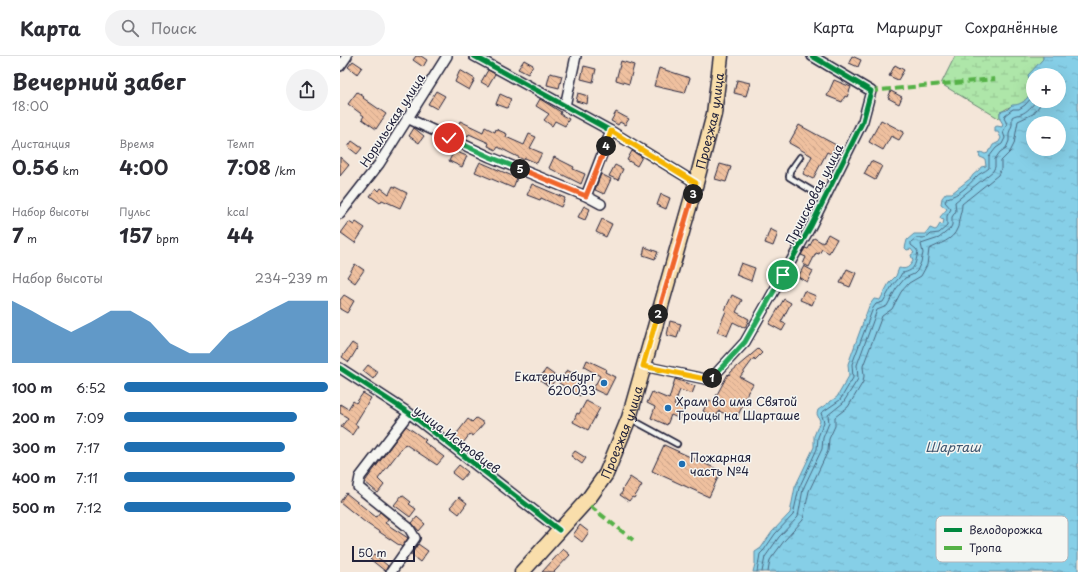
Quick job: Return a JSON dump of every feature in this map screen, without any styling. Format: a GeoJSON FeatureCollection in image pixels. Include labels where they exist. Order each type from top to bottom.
{"type":"FeatureCollection","features":[{"type":"Feature","properties":{"kind":"main road","name":"Проезжая улица"},"geometry":{"type":"LineString","coordinates":[[522,572],[588,498],[606,474],[629,418],[696,183],[714,114],[721,56]]}},
{"type":"Feature","properties":{"kind":"street"},"geometry":{"type":"LineString","coordinates":[[340,66],[347,56]]}},
{"type":"Feature","properties":{"kind":"street","name":"Норильская улица"},"geometry":{"type":"LineString","coordinates":[[340,214],[379,164],[447,56]]}},
{"type":"Feature","properties":{"kind":"street"},"geometry":{"type":"LineString","coordinates":[[474,56],[611,131],[696,183]]}},
{"type":"Feature","properties":{"kind":"street"},"geometry":{"type":"LineString","coordinates":[[565,106],[576,56]]}},
{"type":"Feature","properties":{"kind":"street","name":"Приисковая улица"},"geometry":{"type":"LineString","coordinates":[[643,366],[710,380],[745,342],[811,226],[862,121],[871,90],[812,56]]}},
{"type":"Feature","properties":{"kind":"street"},"geometry":{"type":"LineString","coordinates":[[407,118],[490,157],[586,196],[601,204]]}},
{"type":"Feature","properties":{"kind":"street"},"geometry":{"type":"LineString","coordinates":[[586,196],[611,131]]}},
{"type":"Feature","properties":{"kind":"street"},"geometry":{"type":"LineString","coordinates":[[340,380],[343,370]]}},
{"type":"Feature","properties":{"kind":"street","name":"улица Искровцев"},"geometry":{"type":"LineString","coordinates":[[343,370],[409,414],[559,530]]}},
{"type":"Feature","properties":{"kind":"street"},"geometry":{"type":"LineString","coordinates":[[391,572],[415,538],[409,528],[358,487],[360,477],[409,414]]}},
{"type":"Feature","properties":{"kind":"lane"},"geometry":{"type":"LineString","coordinates":[[800,157],[790,171],[789,177],[824,198]]}},
{"type":"Feature","properties":{"kind":"lane"},"geometry":{"type":"LineString","coordinates":[[629,418],[677,444]]}},
{"type":"Feature","properties":{"kind":"green space"},"geometry":{"type":"Polygon","coordinates":[[[955,56],[1043,56],[1043,59],[1035,68],[1026,68],[1026,100],[1021,104],[1014,105],[1000,112],[1000,119],[941,84],[955,56]]]}},
{"type":"Feature","properties":{"kind":"water","name":"Шарташ"},"geometry":{"type":"Polygon","coordinates":[[[1043,56],[1078,56],[1078,572],[753,572],[755,552],[761,548],[772,532],[790,513],[795,487],[814,447],[814,436],[820,421],[817,414],[818,410],[837,397],[849,376],[848,364],[869,306],[874,299],[880,300],[889,283],[896,276],[899,268],[908,268],[913,261],[911,255],[914,253],[911,249],[907,250],[905,248],[907,240],[914,234],[926,234],[930,228],[935,230],[940,224],[943,224],[944,220],[940,217],[947,209],[941,204],[942,198],[946,193],[952,193],[971,178],[981,167],[986,166],[985,159],[980,157],[979,154],[981,152],[985,154],[988,153],[993,145],[999,142],[1001,138],[998,132],[995,132],[995,127],[1002,127],[1003,124],[1000,119],[1000,112],[1007,110],[1012,105],[1023,102],[1026,99],[1026,108],[1066,108],[1066,68],[1035,68],[1043,59],[1043,56]]]}},
{"type":"Feature","properties":{"kind":"building"},"geometry":{"type":"Polygon","coordinates":[[[416,56],[421,56],[427,60],[423,67],[413,60],[416,56]]]}},
{"type":"Feature","properties":{"kind":"building"},"geometry":{"type":"Polygon","coordinates":[[[852,56],[861,60],[858,67],[849,63],[852,56]]]}},
{"type":"Feature","properties":{"kind":"building"},"geometry":{"type":"Polygon","coordinates":[[[524,60],[533,65],[528,74],[518,69],[524,60]]]}},
{"type":"Feature","properties":{"kind":"building"},"geometry":{"type":"Polygon","coordinates":[[[353,61],[362,67],[357,74],[348,67],[353,61]]]}},
{"type":"Feature","properties":{"kind":"building"},"geometry":{"type":"Polygon","coordinates":[[[621,61],[634,65],[629,84],[616,80],[621,61]]]}},
{"type":"Feature","properties":{"kind":"building"},"geometry":{"type":"Polygon","coordinates":[[[895,65],[904,70],[898,80],[889,76],[895,65]]]}},
{"type":"Feature","properties":{"kind":"building"},"geometry":{"type":"Polygon","coordinates":[[[584,66],[596,69],[593,82],[581,79],[584,66]]]}},
{"type":"Feature","properties":{"kind":"building"},"geometry":{"type":"Polygon","coordinates":[[[659,68],[690,78],[685,93],[654,86],[659,68]]]}},
{"type":"Feature","properties":{"kind":"building"},"geometry":{"type":"Polygon","coordinates":[[[460,70],[475,79],[469,90],[455,82],[460,70]]]}},
{"type":"Feature","properties":{"kind":"building"},"geometry":{"type":"Polygon","coordinates":[[[488,70],[495,74],[488,86],[481,82],[488,70]]]}},
{"type":"Feature","properties":{"kind":"building"},"geometry":{"type":"Polygon","coordinates":[[[550,73],[562,76],[559,88],[547,85],[550,73]]]}},
{"type":"Feature","properties":{"kind":"building"},"geometry":{"type":"Polygon","coordinates":[[[737,80],[750,83],[746,96],[734,93],[737,80]]]}},
{"type":"Feature","properties":{"kind":"building"},"geometry":{"type":"Polygon","coordinates":[[[834,80],[851,87],[847,97],[845,96],[842,102],[827,96],[834,80]]]}},
{"type":"Feature","properties":{"kind":"building"},"geometry":{"type":"Polygon","coordinates":[[[436,91],[445,96],[437,109],[428,104],[436,91]]]}},
{"type":"Feature","properties":{"kind":"building"},"geometry":{"type":"Polygon","coordinates":[[[891,91],[902,97],[899,104],[888,98],[891,91]]]}},
{"type":"Feature","properties":{"kind":"building"},"geometry":{"type":"Polygon","coordinates":[[[357,92],[386,114],[376,129],[362,119],[364,116],[348,104],[357,92]]]}},
{"type":"Feature","properties":{"kind":"building"},"geometry":{"type":"Polygon","coordinates":[[[578,93],[588,96],[587,104],[576,101],[578,93]]]}},
{"type":"Feature","properties":{"kind":"building"},"geometry":{"type":"Polygon","coordinates":[[[500,94],[511,99],[507,108],[496,104],[500,94]]]}},
{"type":"Feature","properties":{"kind":"building"},"geometry":{"type":"Polygon","coordinates":[[[540,99],[561,112],[560,114],[569,119],[565,126],[555,121],[552,126],[544,120],[549,114],[536,106],[540,99]]]}},
{"type":"Feature","properties":{"kind":"building"},"geometry":{"type":"Polygon","coordinates":[[[616,112],[629,119],[625,125],[620,122],[618,125],[611,121],[616,112]]]}},
{"type":"Feature","properties":{"kind":"building"},"geometry":{"type":"Polygon","coordinates":[[[881,120],[904,132],[899,140],[891,136],[883,150],[869,142],[881,120]]]}},
{"type":"Feature","properties":{"kind":"building"},"geometry":{"type":"Polygon","coordinates":[[[460,121],[483,132],[485,127],[495,132],[496,129],[507,134],[506,137],[524,145],[529,134],[536,137],[530,148],[542,153],[537,163],[525,158],[524,160],[498,147],[496,150],[488,146],[489,143],[469,134],[468,136],[456,129],[460,121]]]}},
{"type":"Feature","properties":{"kind":"building"},"geometry":{"type":"Polygon","coordinates":[[[799,125],[836,145],[831,154],[827,152],[813,179],[803,174],[812,156],[789,143],[799,125]]]}},
{"type":"Feature","properties":{"kind":"building"},"geometry":{"type":"Polygon","coordinates":[[[414,128],[424,136],[419,143],[409,136],[414,128]]]}},
{"type":"Feature","properties":{"kind":"building"},"geometry":{"type":"Polygon","coordinates":[[[352,141],[362,148],[357,154],[348,147],[352,141]]]}},
{"type":"Feature","properties":{"kind":"building"},"geometry":{"type":"Polygon","coordinates":[[[454,151],[467,156],[462,167],[449,161],[454,151]]]}},
{"type":"Feature","properties":{"kind":"building"},"geometry":{"type":"Polygon","coordinates":[[[632,151],[642,157],[637,166],[627,160],[632,151]]]}},
{"type":"Feature","properties":{"kind":"building"},"geometry":{"type":"Polygon","coordinates":[[[340,157],[349,165],[340,176],[340,157]]]}},
{"type":"Feature","properties":{"kind":"building"},"geometry":{"type":"Polygon","coordinates":[[[554,157],[574,167],[573,169],[585,174],[581,184],[549,168],[554,157]]]}},
{"type":"Feature","properties":{"kind":"building"},"geometry":{"type":"Polygon","coordinates":[[[871,161],[882,166],[875,180],[864,174],[871,161]]]}},
{"type":"Feature","properties":{"kind":"building"},"geometry":{"type":"Polygon","coordinates":[[[480,162],[517,178],[513,188],[475,172],[480,162]]]}},
{"type":"Feature","properties":{"kind":"building"},"geometry":{"type":"Polygon","coordinates":[[[720,164],[731,167],[726,182],[715,179],[720,164]]]}},
{"type":"Feature","properties":{"kind":"building"},"geometry":{"type":"Polygon","coordinates":[[[615,165],[623,169],[618,180],[609,176],[615,165]]]}},
{"type":"Feature","properties":{"kind":"building"},"geometry":{"type":"Polygon","coordinates":[[[601,174],[611,179],[604,194],[595,190],[601,174]]]}},
{"type":"Feature","properties":{"kind":"building"},"geometry":{"type":"Polygon","coordinates":[[[532,184],[565,198],[561,207],[541,198],[540,200],[527,195],[532,184]]]}},
{"type":"Feature","properties":{"kind":"building"},"geometry":{"type":"Polygon","coordinates":[[[393,186],[407,193],[400,208],[382,200],[380,203],[370,196],[376,188],[379,191],[381,188],[389,194],[393,186]]]}},
{"type":"Feature","properties":{"kind":"building"},"geometry":{"type":"Polygon","coordinates":[[[661,194],[670,198],[666,209],[657,205],[661,194]]]}},
{"type":"Feature","properties":{"kind":"building"},"geometry":{"type":"Polygon","coordinates":[[[584,206],[590,209],[585,220],[578,217],[584,206]]]}},
{"type":"Feature","properties":{"kind":"building"},"geometry":{"type":"Polygon","coordinates":[[[602,219],[612,224],[606,237],[596,232],[602,219]]]}},
{"type":"Feature","properties":{"kind":"building"},"geometry":{"type":"Polygon","coordinates":[[[349,222],[354,225],[356,222],[365,228],[355,243],[341,233],[349,222]]]}},
{"type":"Feature","properties":{"kind":"building"},"geometry":{"type":"Polygon","coordinates":[[[770,229],[778,233],[773,246],[765,243],[770,229]]]}},
{"type":"Feature","properties":{"kind":"building"},"geometry":{"type":"Polygon","coordinates":[[[828,234],[837,239],[829,253],[822,249],[819,254],[816,253],[809,267],[803,264],[806,257],[801,255],[805,248],[808,249],[814,238],[823,243],[828,234]]]}},
{"type":"Feature","properties":{"kind":"building"},"geometry":{"type":"Polygon","coordinates":[[[645,247],[658,252],[655,259],[643,255],[645,247]]]}},
{"type":"Feature","properties":{"kind":"building"},"geometry":{"type":"Polygon","coordinates":[[[741,263],[755,268],[751,281],[736,275],[741,263]]]}},
{"type":"Feature","properties":{"kind":"building"},"geometry":{"type":"Polygon","coordinates":[[[355,264],[364,270],[355,283],[347,277],[355,264]]]}},
{"type":"Feature","properties":{"kind":"building"},"geometry":{"type":"Polygon","coordinates":[[[804,266],[813,271],[807,282],[798,277],[804,266]]]}},
{"type":"Feature","properties":{"kind":"building"},"geometry":{"type":"Polygon","coordinates":[[[847,269],[856,273],[850,287],[840,283],[847,269]]]}},
{"type":"Feature","properties":{"kind":"building"},"geometry":{"type":"Polygon","coordinates":[[[804,291],[816,296],[812,305],[800,300],[804,291]]]}},
{"type":"Feature","properties":{"kind":"building"},"geometry":{"type":"Polygon","coordinates":[[[344,295],[354,301],[347,313],[340,309],[340,300],[344,295]]]}},
{"type":"Feature","properties":{"kind":"building"},"geometry":{"type":"Polygon","coordinates":[[[732,295],[742,300],[736,312],[749,319],[745,328],[733,322],[727,336],[717,332],[732,295]]]}},
{"type":"Feature","properties":{"kind":"building"},"geometry":{"type":"Polygon","coordinates":[[[784,299],[791,303],[781,322],[786,324],[782,331],[769,324],[784,299]]]}},
{"type":"Feature","properties":{"kind":"building"},"geometry":{"type":"Polygon","coordinates":[[[670,321],[681,324],[677,338],[667,335],[670,321]]]}},
{"type":"Feature","properties":{"kind":"building"},"geometry":{"type":"Polygon","coordinates":[[[352,343],[358,347],[349,362],[342,357],[352,343]]]}},
{"type":"Feature","properties":{"kind":"building"},"geometry":{"type":"Polygon","coordinates":[[[758,349],[762,353],[755,360],[754,358],[740,377],[753,384],[743,400],[745,401],[736,419],[719,411],[715,419],[703,411],[709,400],[713,402],[728,374],[729,375],[758,349]]]}},
{"type":"Feature","properties":{"kind":"building"},"geometry":{"type":"Polygon","coordinates":[[[587,360],[606,369],[605,372],[615,377],[606,395],[593,389],[600,376],[584,367],[587,360]]]}},
{"type":"Feature","properties":{"kind":"building"},"geometry":{"type":"Polygon","coordinates":[[[368,365],[378,372],[373,379],[363,371],[368,365]]]}},
{"type":"Feature","properties":{"kind":"building"},"geometry":{"type":"Polygon","coordinates":[[[546,369],[557,377],[550,387],[539,379],[546,369]]]}},
{"type":"Feature","properties":{"kind":"building"},"geometry":{"type":"Polygon","coordinates":[[[567,370],[574,374],[572,377],[579,382],[577,385],[584,389],[580,396],[559,383],[567,370]]]}},
{"type":"Feature","properties":{"kind":"building","name":"Храм во имя Святой Троицы на Шарташе"},"geometry":{"type":"Polygon","coordinates":[[[675,379],[695,386],[692,394],[680,390],[674,405],[684,409],[680,419],[671,415],[667,425],[651,418],[655,407],[647,403],[652,392],[669,399],[675,379]]]}},
{"type":"Feature","properties":{"kind":"building"},"geometry":{"type":"Polygon","coordinates":[[[363,393],[371,398],[355,424],[358,426],[352,435],[341,427],[348,418],[340,413],[340,404],[348,409],[353,401],[356,403],[363,393]]]}},
{"type":"Feature","properties":{"kind":"building"},"geometry":{"type":"Polygon","coordinates":[[[586,401],[600,408],[588,430],[573,422],[577,413],[579,414],[586,401]]]}},
{"type":"Feature","properties":{"kind":"building"},"geometry":{"type":"Polygon","coordinates":[[[476,418],[484,423],[473,436],[470,434],[463,443],[454,437],[468,419],[472,422],[476,418]]]}},
{"type":"Feature","properties":{"kind":"building"},"geometry":{"type":"Polygon","coordinates":[[[406,426],[426,440],[424,442],[444,457],[437,465],[405,444],[378,479],[384,485],[378,493],[365,482],[406,426]]]}},
{"type":"Feature","properties":{"kind":"building"},"geometry":{"type":"Polygon","coordinates":[[[664,445],[721,471],[709,497],[652,471],[664,445]]]}},
{"type":"Feature","properties":{"kind":"building"},"geometry":{"type":"Polygon","coordinates":[[[575,451],[586,458],[582,464],[571,456],[575,451]]]}},
{"type":"Feature","properties":{"kind":"building"},"geometry":{"type":"Polygon","coordinates":[[[459,465],[468,472],[461,480],[452,473],[459,465]]]}},
{"type":"Feature","properties":{"kind":"building"},"geometry":{"type":"Polygon","coordinates":[[[630,477],[642,485],[634,498],[632,497],[629,501],[620,495],[630,477]]]}},
{"type":"Feature","properties":{"kind":"building"},"geometry":{"type":"Polygon","coordinates":[[[346,493],[376,517],[380,512],[388,519],[385,523],[408,538],[402,547],[366,523],[340,502],[346,493]]]}},
{"type":"Feature","properties":{"kind":"building"},"geometry":{"type":"Polygon","coordinates":[[[402,495],[411,502],[409,504],[416,509],[410,517],[394,505],[402,495]]]}},
{"type":"Feature","properties":{"kind":"building"},"geometry":{"type":"Polygon","coordinates":[[[459,497],[467,503],[459,514],[450,507],[459,497]]]}},
{"type":"Feature","properties":{"kind":"building"},"geometry":{"type":"Polygon","coordinates":[[[417,517],[425,524],[419,531],[412,523],[417,517]]]}},
{"type":"Feature","properties":{"kind":"building"},"geometry":{"type":"Polygon","coordinates":[[[580,525],[589,532],[582,542],[573,535],[580,525]]]}},
{"type":"Feature","properties":{"kind":"building"},"geometry":{"type":"Polygon","coordinates":[[[418,544],[428,551],[420,562],[411,555],[418,544]]]}},
{"type":"Feature","properties":{"kind":"building"},"geometry":{"type":"Polygon","coordinates":[[[563,549],[570,555],[554,572],[542,572],[563,549]]]}},
{"type":"Feature","properties":{"kind":"building"},"geometry":{"type":"Polygon","coordinates":[[[374,554],[388,566],[385,571],[370,559],[374,554]]]}},
{"type":"Feature","properties":{"kind":"marked path"},"geometry":{"type":"LineString","coordinates":[[871,91],[995,79]]}},
{"type":"Feature","properties":{"kind":"marked path"},"geometry":{"type":"LineString","coordinates":[[590,506],[633,540]]}},
{"type":"Feature","properties":{"kind":"cycle path"},"geometry":{"type":"LineString","coordinates":[[474,56],[611,131],[696,183]]}},
{"type":"Feature","properties":{"kind":"cycle path"},"geometry":{"type":"LineString","coordinates":[[643,366],[710,380],[745,342],[811,226],[863,121],[871,91],[812,56]]}},
{"type":"Feature","properties":{"kind":"cycle path"},"geometry":{"type":"LineString","coordinates":[[340,368],[409,413],[559,530]]}},
{"type":"Feature","properties":{"kind":"place","name":"Екатеринбург 620033"},"geometry":{"type":"Point","coordinates":[604,383]}},
{"type":"Feature","properties":{"kind":"place","name":"Храм во имя Святой Троицы на Шарташе"},"geometry":{"type":"Point","coordinates":[668,408]}},
{"type":"Feature","properties":{"kind":"place","name":"Пожарная часть №4"},"geometry":{"type":"Point","coordinates":[682,464]}},
{"type":"Feature","properties":{"kind":"route"},"geometry":{"type":"LineString","coordinates":[[449,138],[490,157],[586,196],[611,131],[696,183],[643,366],[710,380],[745,342],[783,275]]}}]}
